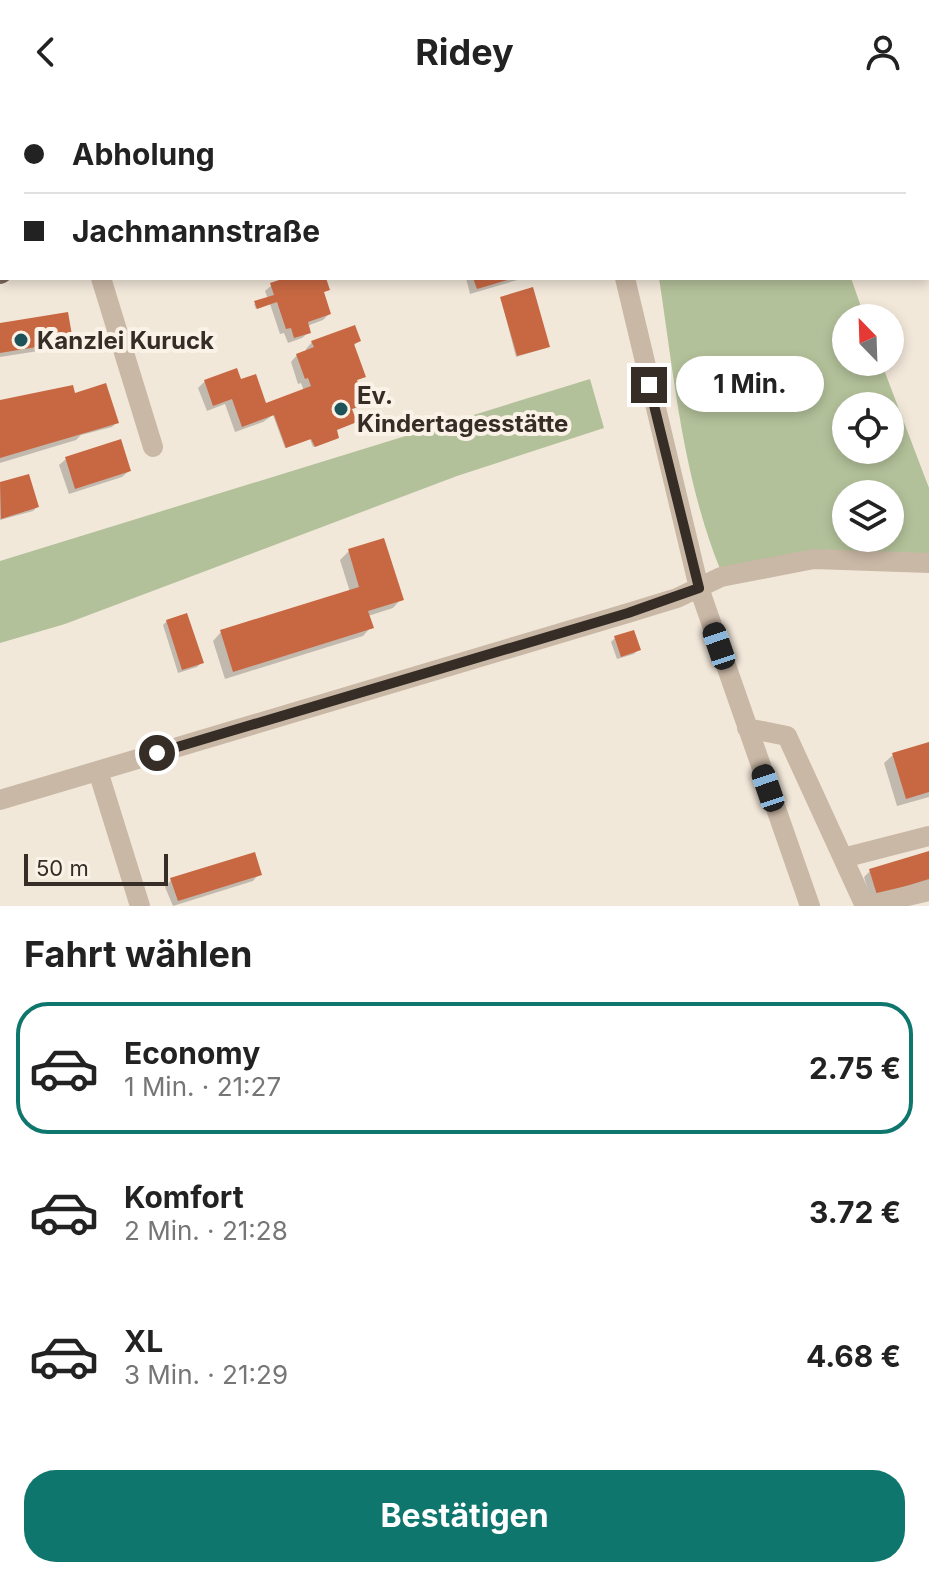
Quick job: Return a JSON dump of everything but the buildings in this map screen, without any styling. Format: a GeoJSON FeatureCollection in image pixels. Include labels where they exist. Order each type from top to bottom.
{"type":"FeatureCollection","features":[{"type":"Feature","properties":{"kind":"street"},"geometry":{"type":"LineString","coordinates":[[102,280],[153,447]]}},
{"type":"Feature","properties":{"kind":"street"},"geometry":{"type":"LineString","coordinates":[[625,280],[699,588],[810,906]]}},
{"type":"Feature","properties":{"kind":"street"},"geometry":{"type":"LineString","coordinates":[[0,800],[628,613],[721,577],[814,559],[929,563]]}},
{"type":"Feature","properties":{"kind":"street"},"geometry":{"type":"LineString","coordinates":[[747,728],[787,736],[865,906],[929,891]]}},
{"type":"Feature","properties":{"kind":"street"},"geometry":{"type":"LineString","coordinates":[[98,771],[140,906]]}},
{"type":"Feature","properties":{"kind":"street"},"geometry":{"type":"LineString","coordinates":[[843,858],[929,836]]}},
{"type":"Feature","properties":{"kind":"green space"},"geometry":{"type":"Polygon","coordinates":[[[659,280],[852,280],[860,304],[832,304],[832,376],[886,376],[892,392],[832,392],[832,464],[904,464],[904,422],[929,488],[929,560],[720,569],[707,534],[688,462],[659,280]]]}},
{"type":"Feature","properties":{"kind":"green space"},"geometry":{"type":"Polygon","coordinates":[[[590,379],[604,428],[457,476],[65,624],[0,643],[0,561],[590,379]]]}},
{"type":"Feature","properties":{"kind":"place","name":"Kanzlei Kuruck"},"geometry":{"type":"Point","coordinates":[21,340]}},
{"type":"Feature","properties":{"kind":"place","name":"Ev. Kindertagesstätte"},"geometry":{"type":"Point","coordinates":[341,409]}},
{"type":"Feature","properties":{"kind":"route"},"geometry":{"type":"LineString","coordinates":[[157,753],[628,613],[699,588],[649,385]]}}]}
